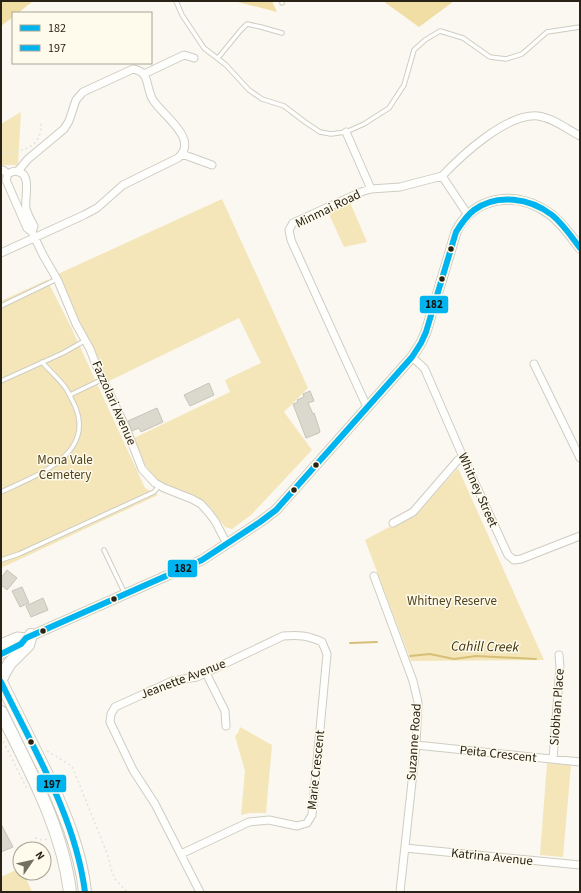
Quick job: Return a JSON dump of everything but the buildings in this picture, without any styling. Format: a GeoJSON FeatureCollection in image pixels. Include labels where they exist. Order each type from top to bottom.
{"type":"FeatureCollection","features":[{"type":"Feature","properties":{"kind":"highway"},"geometry":{"type":"LineString","coordinates":[[28,636],[28,645],[10,663],[1,681],[44,768],[72,832],[81,866],[85,892]]}},
{"type":"Feature","properties":{"kind":"highway"},"geometry":{"type":"LineString","coordinates":[[2,716],[47,807],[66,867],[70,892]]}},
{"type":"Feature","properties":{"kind":"highway"},"geometry":{"type":"LineString","coordinates":[[66,867],[74,882],[76,892]]}},
{"type":"Feature","properties":{"kind":"street"},"geometry":{"type":"LineString","coordinates":[[144,74],[184,56],[194,58]]}},
{"type":"Feature","properties":{"kind":"street"},"geometry":{"type":"LineString","coordinates":[[1,253],[33,235],[97,208],[123,185],[178,158],[184,149],[184,140],[178,128],[153,100],[144,74],[140,70],[133,69],[83,92],[76,100],[69,121],[64,130],[28,159],[18,171],[4,172]]}},
{"type":"Feature","properties":{"kind":"street"},"geometry":{"type":"LineString","coordinates":[[468,215],[442,176],[463,154],[484,138],[522,118],[538,116],[546,118],[580,136]]}},
{"type":"Feature","properties":{"kind":"street"},"geometry":{"type":"LineString","coordinates":[[346,132],[371,189]]}},
{"type":"Feature","properties":{"kind":"street"},"geometry":{"type":"LineString","coordinates":[[182,154],[212,165]]}},
{"type":"Feature","properties":{"kind":"street","name":"Fazzolari Avenue"},"geometry":{"type":"LineString","coordinates":[[18,171],[22,173],[26,181],[26,208],[34,226],[33,235]]}},
{"type":"Feature","properties":{"kind":"street","name":"Fazzolari Avenue"},"geometry":{"type":"LineString","coordinates":[[4,172],[27,228],[33,235],[57,279],[76,324],[86,340],[126,428],[142,469],[147,476],[159,486],[201,504],[215,521],[227,544]]}},
{"type":"Feature","properties":{"kind":"street","name":"Minmai Road"},"geometry":{"type":"LineString","coordinates":[[367,407],[291,240],[289,230],[293,223],[361,192],[371,189],[400,187],[442,176]]}},
{"type":"Feature","properties":{"kind":"street"},"geometry":{"type":"LineString","coordinates":[[1,644],[17,637],[28,636],[202,560],[276,510],[412,357],[426,332],[456,232],[468,215],[477,208],[493,201],[512,198],[528,202],[551,215],[580,248]]}},
{"type":"Feature","properties":{"kind":"street","name":"Whitney Street"},"geometry":{"type":"LineString","coordinates":[[412,357],[424,368],[426,372],[508,555],[514,560],[521,560],[580,536]]}},
{"type":"Feature","properties":{"kind":"street"},"geometry":{"type":"LineString","coordinates":[[534,364],[580,458]]}},
{"type":"Feature","properties":{"kind":"street"},"geometry":{"type":"LineString","coordinates":[[393,523],[413,512],[458,460],[463,457]]}},
{"type":"Feature","properties":{"kind":"street","name":"Suzanne Road"},"geometry":{"type":"LineString","coordinates":[[374,576],[413,682],[418,702],[416,746],[400,892]]}},
{"type":"Feature","properties":{"kind":"street"},"geometry":{"type":"LineString","coordinates":[[1,654],[21,644],[28,636]]}},
{"type":"Feature","properties":{"kind":"street","name":"Jeanette Avenue"},"geometry":{"type":"LineString","coordinates":[[200,892],[155,804],[134,770],[110,722],[111,714],[115,707],[172,681],[197,677],[283,636],[310,636],[322,642],[327,654]]}},
{"type":"Feature","properties":{"kind":"street","name":"Marie Crescent"},"geometry":{"type":"LineString","coordinates":[[181,854],[249,822],[269,820],[297,826],[307,823],[312,815],[327,654]]}},
{"type":"Feature","properties":{"kind":"street","name":"Siobhan Place"},"geometry":{"type":"LineString","coordinates":[[553,759],[560,667],[559,655]]}},
{"type":"Feature","properties":{"kind":"street"},"geometry":{"type":"LineString","coordinates":[[206,673],[225,711],[226,726]]}},
{"type":"Feature","properties":{"kind":"street","name":"Peita Crescent"},"geometry":{"type":"LineString","coordinates":[[416,746],[580,762]]}},
{"type":"Feature","properties":{"kind":"street","name":"Katrina Avenue"},"geometry":{"type":"LineString","coordinates":[[405,848],[580,865]]}},
{"type":"Feature","properties":{"kind":"lane"},"geometry":{"type":"LineString","coordinates":[[176,1],[182,15],[197,40],[204,48],[218,58],[249,90],[262,98],[284,106],[320,132],[332,134],[346,132],[364,124],[389,108],[404,85],[414,50],[424,40],[440,31],[463,38],[490,57],[506,59],[522,54],[547,32],[580,27]]}},
{"type":"Feature","properties":{"kind":"lane"},"geometry":{"type":"LineString","coordinates":[[218,58],[240,30],[247,24],[282,33]]}},
{"type":"Feature","properties":{"kind":"lane"},"geometry":{"type":"LineString","coordinates":[[1,306],[57,279]]}},
{"type":"Feature","properties":{"kind":"lane"},"geometry":{"type":"LineString","coordinates":[[1,381],[63,353],[86,340]]}},
{"type":"Feature","properties":{"kind":"lane"},"geometry":{"type":"LineString","coordinates":[[1,492],[51,468],[69,451],[79,433],[80,426],[78,413],[70,395],[65,387],[42,362]]}},
{"type":"Feature","properties":{"kind":"lane"},"geometry":{"type":"LineString","coordinates":[[70,395],[103,379]]}},
{"type":"Feature","properties":{"kind":"lane"},"geometry":{"type":"LineString","coordinates":[[1,560],[19,554],[154,492],[159,486]]}},
{"type":"Feature","properties":{"kind":"lane"},"geometry":{"type":"LineString","coordinates":[[104,550],[125,594]]}},
{"type":"Feature","properties":{"kind":"path"},"geometry":{"type":"LineString","coordinates":[[1,154],[23,151],[36,142],[42,132],[41,122]]}},
{"type":"Feature","properties":{"kind":"path"},"geometry":{"type":"LineString","coordinates":[[1,737],[29,792]]}},
{"type":"Feature","properties":{"kind":"path"},"geometry":{"type":"LineString","coordinates":[[47,751],[72,766],[107,853],[115,879],[127,892]]}},
{"type":"Feature","properties":{"kind":"path"},"geometry":{"type":"LineString","coordinates":[[35,838],[42,840],[51,838],[52,841]]}},
{"type":"Feature","properties":{"kind":"green space"},"geometry":{"type":"Polygon","coordinates":[[[21,112],[18,165],[1,165],[1,124],[21,112]]]}},
{"type":"Feature","properties":{"kind":"green space"},"geometry":{"type":"Polygon","coordinates":[[[222,199],[308,388],[284,412],[312,450],[251,515],[232,529],[225,527],[211,508],[198,498],[157,481],[146,466],[134,438],[230,392],[225,380],[261,363],[239,318],[107,382],[58,274],[222,199]]]}},
{"type":"Feature","properties":{"kind":"green space"},"geometry":{"type":"Polygon","coordinates":[[[349,200],[367,242],[344,247],[327,210],[349,200]]]}},
{"type":"Feature","properties":{"kind":"green space","name":"Mona Vale Cemetery"},"geometry":{"type":"Polygon","coordinates":[[[47,280],[70,325],[145,488],[158,495],[1,568],[1,301],[47,280]]]}},
{"type":"Feature","properties":{"kind":"green space","name":"Whitney Reserve"},"geometry":{"type":"Polygon","coordinates":[[[458,468],[544,660],[411,661],[365,540],[419,511],[458,468]]]}},
{"type":"Feature","properties":{"kind":"green space"},"geometry":{"type":"Polygon","coordinates":[[[240,727],[272,745],[266,813],[250,813],[241,815],[245,771],[235,736],[240,727]]]}},
{"type":"Feature","properties":{"kind":"green space"},"geometry":{"type":"Polygon","coordinates":[[[547,763],[571,765],[563,857],[540,855],[547,763]]]}},
{"type":"Feature","properties":{"kind":"green space"},"geometry":{"type":"Polygon","coordinates":[[[12,872],[12,881],[27,881],[32,892],[1,892],[1,877],[12,872]]]}},
{"type":"Feature","properties":{"kind":"shaded area"},"geometry":{"type":"Polygon","coordinates":[[[1,1],[33,1],[19,12],[12,12],[12,18],[1,26],[1,1]]]}},
{"type":"Feature","properties":{"kind":"shaded area"},"geometry":{"type":"Polygon","coordinates":[[[234,1],[272,1],[277,12],[234,1]]]}},
{"type":"Feature","properties":{"kind":"shaded area"},"geometry":{"type":"Polygon","coordinates":[[[383,1],[454,1],[419,27],[383,1]]]}},
{"type":"Feature","properties":{"kind":"waterway","name":"Cahill Creek"},"geometry":{"type":"LineString","coordinates":[[350,643],[377,642]]}},
{"type":"Feature","properties":{"kind":"waterway","name":"Cahill Creek"},"geometry":{"type":"LineString","coordinates":[[410,656],[430,654],[454,659],[476,656],[536,659]]}},
{"type":"Feature","properties":{"kind":"transit line","name":"182"},"geometry":{"type":"LineString","coordinates":[[1,654],[21,644],[26,638],[202,560],[276,510],[412,357],[426,332],[456,232],[466,217],[474,210],[493,201],[524,201],[543,209],[552,215],[567,230],[580,248]]}},
{"type":"Feature","properties":{"kind":"transit line","name":"197"},"geometry":{"type":"LineString","coordinates":[[1,682],[52,784],[63,810],[80,864],[85,892]]}}]}
